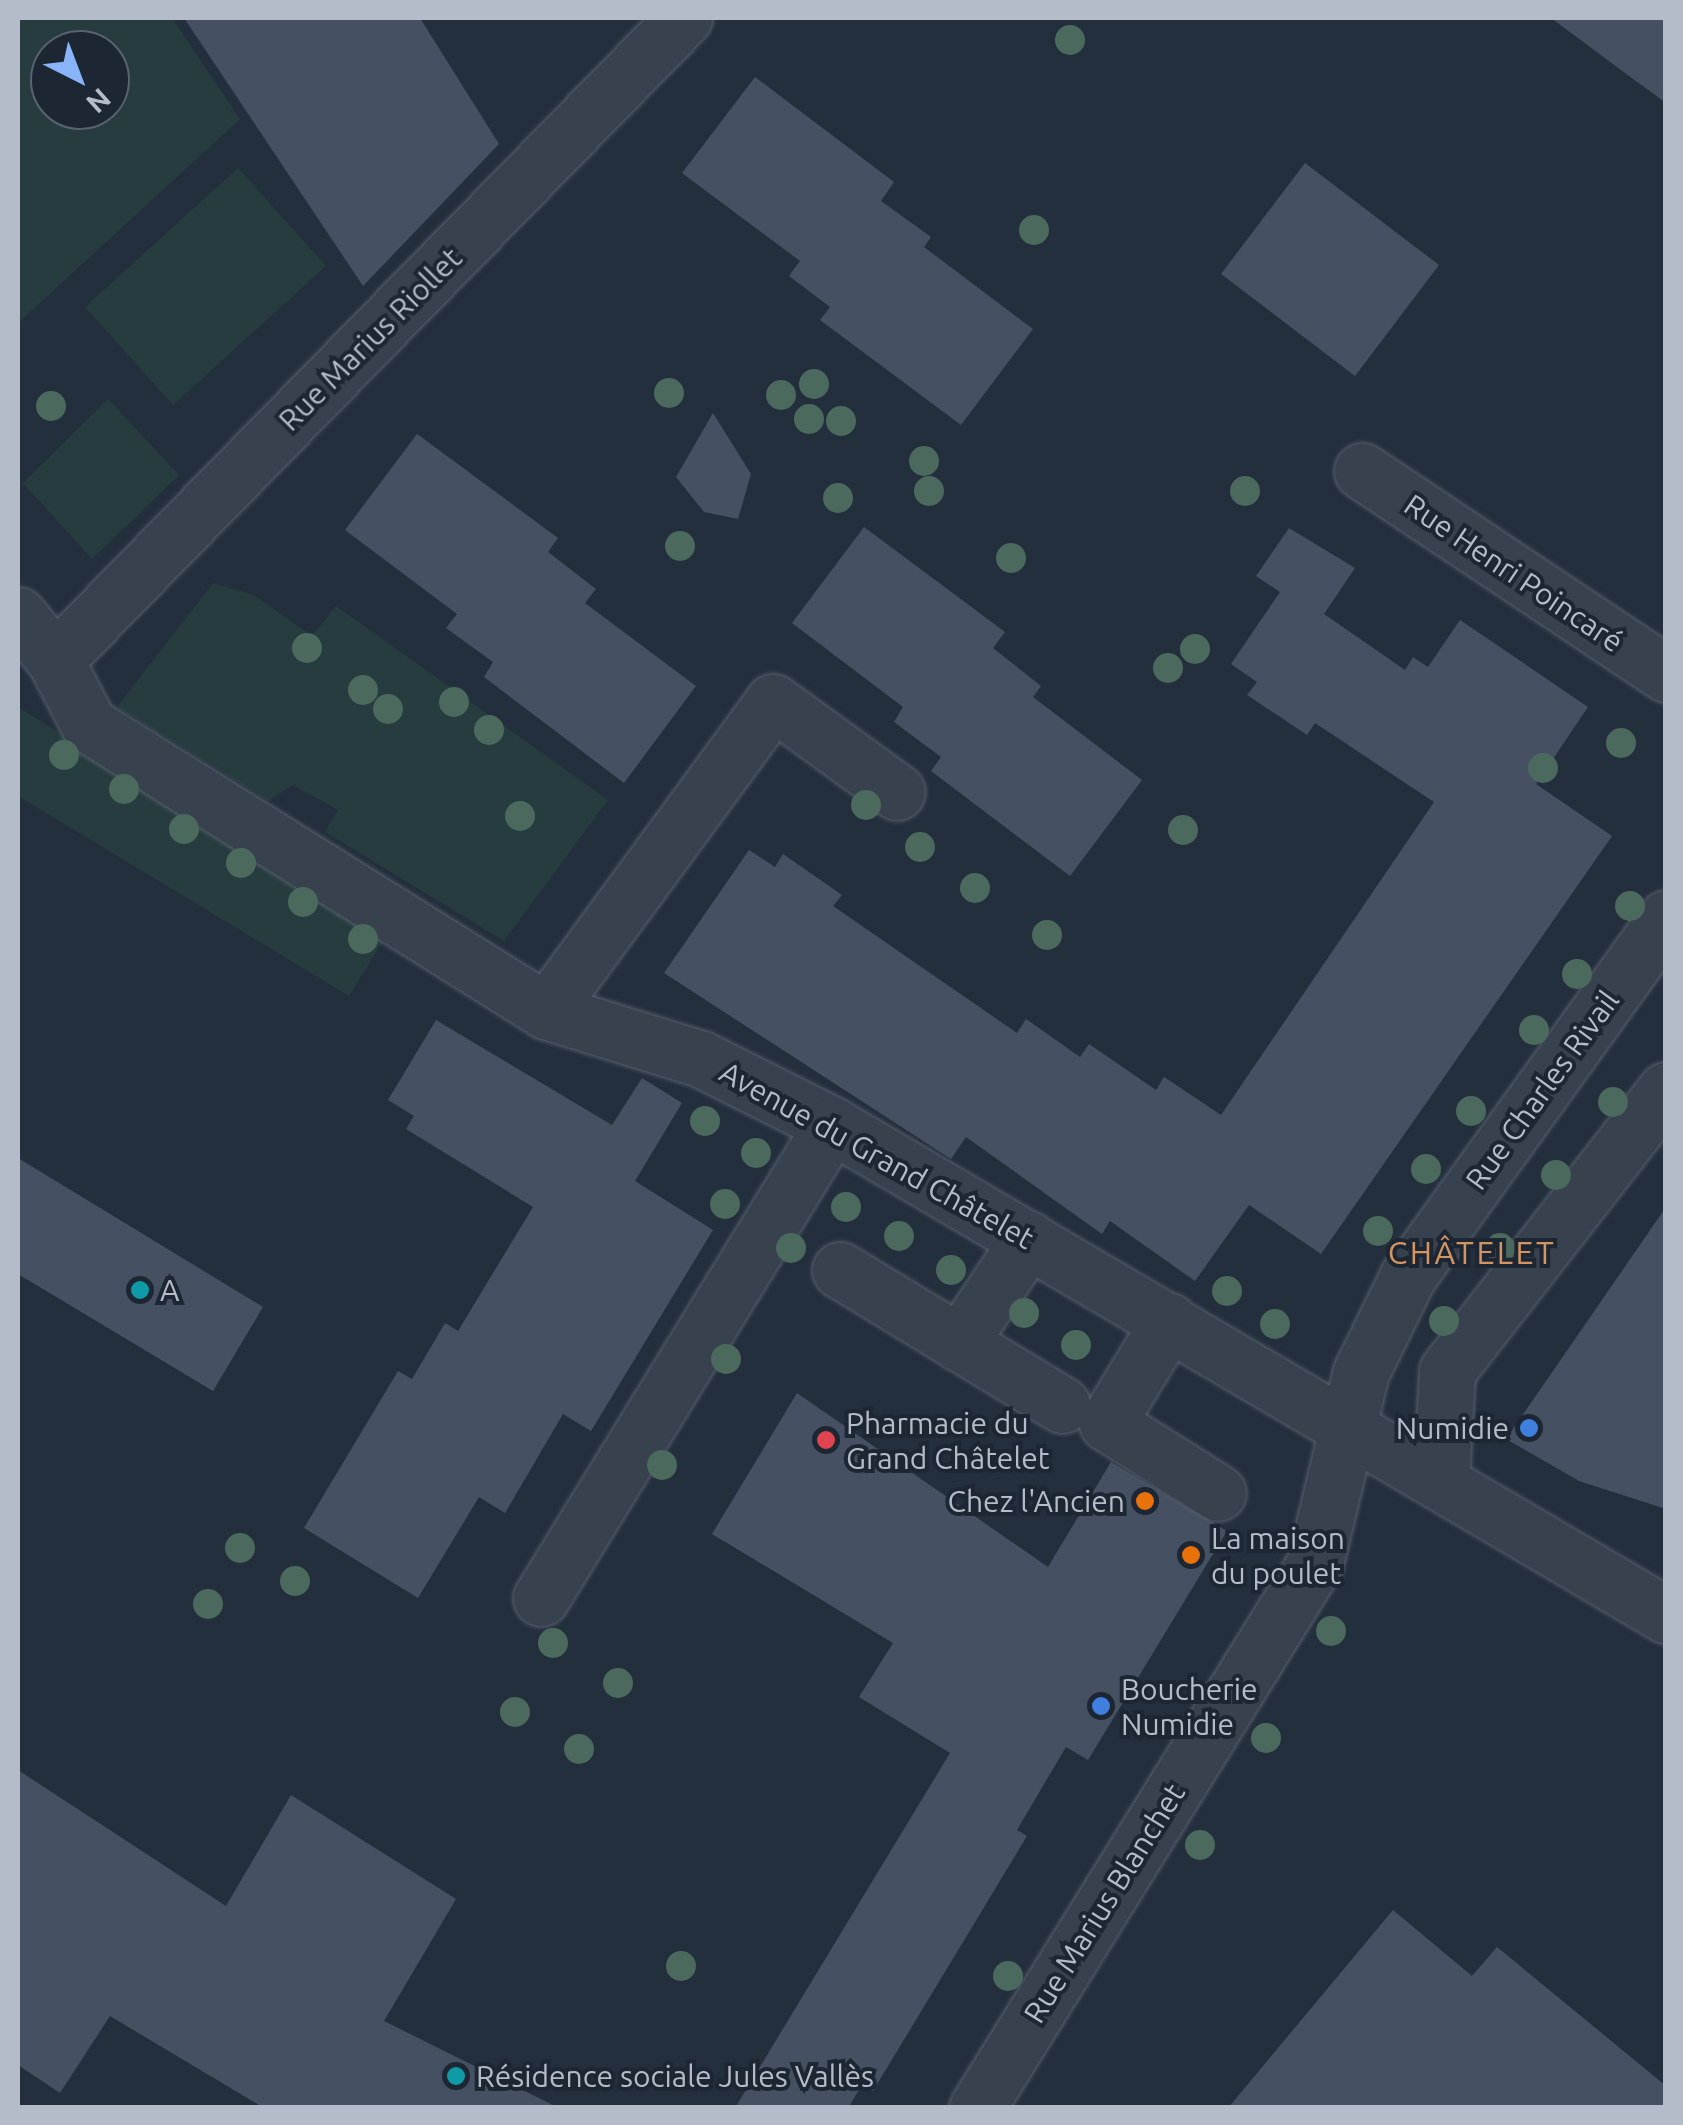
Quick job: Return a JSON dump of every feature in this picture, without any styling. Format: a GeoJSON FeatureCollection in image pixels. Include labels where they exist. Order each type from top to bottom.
{"type":"FeatureCollection","features":[{"type":"Feature","properties":{"kind":"street","name":"Rue Marius Riollet"},"geometry":{"type":"LineString","coordinates":[[55,660],[684,18]]}},
{"type":"Feature","properties":{"kind":"street","name":"Rue Henri Poincaré"},"geometry":{"type":"LineString","coordinates":[[1362,472],[1666,674]]}},
{"type":"Feature","properties":{"kind":"street","name":"Avenue du Grand Châtelet"},"geometry":{"type":"LineString","coordinates":[[18,616],[55,660],[89,725],[546,1011],[701,1059],[832,1125],[1666,1615]]}},
{"type":"Feature","properties":{"kind":"street"},"geometry":{"type":"LineString","coordinates":[[546,1011],[773,702],[897,792]]}},
{"type":"Feature","properties":{"kind":"street","name":"Rue Charles Rivail"},"geometry":{"type":"LineString","coordinates":[[1353,1428],[1360,1372],[1408,1276],[1666,918]]}},
{"type":"Feature","properties":{"kind":"street"},"geometry":{"type":"LineString","coordinates":[[1441,1480],[1446,1371],[1666,1090]]}},
{"type":"Feature","properties":{"kind":"street"},"geometry":{"type":"LineString","coordinates":[[540,1598],[832,1125]]}},
{"type":"Feature","properties":{"kind":"street"},"geometry":{"type":"LineString","coordinates":[[959,1342],[1029,1239]]}},
{"type":"Feature","properties":{"kind":"street"},"geometry":{"type":"LineString","coordinates":[[840,1270],[1062,1405]]}},
{"type":"Feature","properties":{"kind":"street"},"geometry":{"type":"LineString","coordinates":[[1170,1321],[1107,1423],[1218,1493]]}},
{"type":"Feature","properties":{"kind":"street","name":"Rue Marius Blanchet"},"geometry":{"type":"LineString","coordinates":[[977,2108],[1315,1564],[1353,1428]]}},
{"type":"Feature","properties":{"kind":"green space"},"geometry":{"type":"Polygon","coordinates":[[[18,18],[172,18],[240,119],[18,323],[18,18]]]}},
{"type":"Feature","properties":{"kind":"green space"},"geometry":{"type":"Polygon","coordinates":[[[238,168],[326,266],[173,405],[85,307],[238,168]]]}},
{"type":"Feature","properties":{"kind":"green space"},"geometry":{"type":"Polygon","coordinates":[[[108,399],[179,475],[92,559],[23,483],[108,399]]]}},
{"type":"Feature","properties":{"kind":"green space"},"geometry":{"type":"Polygon","coordinates":[[[213,583],[254,595],[312,636],[336,606],[608,800],[504,941],[325,832],[338,810],[293,785],[268,801],[117,707],[213,583]]]}},
{"type":"Feature","properties":{"kind":"green space"},"geometry":{"type":"Polygon","coordinates":[[[18,707],[386,936],[349,996],[18,796],[18,707]]]}},
{"type":"Feature","properties":{"kind":"building"},"geometry":{"type":"Polygon","coordinates":[[[184,18],[420,18],[499,144],[363,286],[184,18]]]}},
{"type":"Feature","properties":{"kind":"building"},"geometry":{"type":"Polygon","coordinates":[[[1551,18],[1666,18],[1666,103],[1625,73],[1551,18]]]}},
{"type":"Feature","properties":{"kind":"building"},"geometry":{"type":"Polygon","coordinates":[[[755,77],[894,182],[881,201],[931,237],[924,247],[1033,329],[961,425],[820,320],[830,307],[789,276],[800,261],[682,173],[755,77]]]}},
{"type":"Feature","properties":{"kind":"building"},"geometry":{"type":"Polygon","coordinates":[[[1305,163],[1439,265],[1355,376],[1221,274],[1305,163]]]}},
{"type":"Feature","properties":{"kind":"building"},"geometry":{"type":"Polygon","coordinates":[[[713,413],[751,474],[738,519],[704,512],[676,477],[713,413]]]}},
{"type":"Feature","properties":{"kind":"building"},"geometry":{"type":"Polygon","coordinates":[[[417,434],[558,538],[548,552],[596,589],[585,603],[696,686],[624,783],[484,677],[493,662],[446,628],[457,614],[345,530],[417,434]]]}},
{"type":"Feature","properties":{"kind":"building"},"geometry":{"type":"Polygon","coordinates":[[[864,527],[1005,632],[993,648],[1041,686],[1033,697],[1142,780],[1070,876],[931,771],[941,757],[894,722],[903,707],[792,623],[864,527]]]}},
{"type":"Feature","properties":{"kind":"building"},"geometry":{"type":"Polygon","coordinates":[[[1289,528],[1355,568],[1324,614],[1405,670],[1413,657],[1428,667],[1460,620],[1588,707],[1536,784],[1612,836],[1321,1254],[1249,1205],[1195,1281],[1110,1221],[1102,1234],[966,1137],[951,1159],[664,973],[749,850],[775,867],[783,854],[842,895],[833,906],[1017,1033],[1026,1019],[1080,1057],[1089,1044],[1156,1090],[1164,1077],[1221,1115],[1434,802],[1315,723],[1307,735],[1247,695],[1257,682],[1231,664],[1280,592],[1256,576],[1289,528]]]}},
{"type":"Feature","properties":{"kind":"building"},"geometry":{"type":"Polygon","coordinates":[[[436,1020],[612,1125],[642,1078],[682,1103],[635,1181],[713,1230],[591,1431],[563,1414],[505,1513],[479,1497],[418,1598],[304,1528],[398,1371],[412,1379],[445,1323],[458,1331],[533,1207],[406,1129],[414,1116],[388,1100],[436,1020]]]}},
{"type":"Feature","properties":{"kind":"building","name":"A"},"geometry":{"type":"Polygon","coordinates":[[[18,1158],[263,1307],[213,1391],[18,1274],[18,1158]]]}},
{"type":"Feature","properties":{"kind":"building"},"geometry":{"type":"Polygon","coordinates":[[[1666,1207],[1666,1509],[1579,1481],[1506,1439],[1666,1207]]]}},
{"type":"Feature","properties":{"kind":"building"},"geometry":{"type":"Polygon","coordinates":[[[797,1393],[1048,1567],[1111,1462],[1227,1531],[1088,1760],[1066,1747],[1017,1830],[1027,1836],[873,2091],[862,2085],[848,2108],[735,2108],[950,1753],[859,1697],[893,1643],[712,1534],[797,1393]]]}},
{"type":"Feature","properties":{"kind":"building"},"geometry":{"type":"Polygon","coordinates":[[[18,1770],[226,1906],[291,1795],[456,1899],[384,2021],[559,2108],[264,2108],[110,2016],[60,2093],[18,2065],[18,1770]]]}},
{"type":"Feature","properties":{"kind":"building"},"geometry":{"type":"Polygon","coordinates":[[[1393,1910],[1472,1976],[1497,1947],[1666,2086],[1666,2108],[1228,2108],[1393,1910]]]}},
{"type":"Feature","properties":{"kind":"place","name":"A"},"geometry":{"type":"Point","coordinates":[140,1290]}},
{"type":"Feature","properties":{"kind":"place","name":"Numidie"},"geometry":{"type":"Point","coordinates":[1529,1428]}},
{"type":"Feature","properties":{"kind":"place","name":"Pharmacie du Grand Châtelet"},"geometry":{"type":"Point","coordinates":[826,1440]}},
{"type":"Feature","properties":{"kind":"place","name":"Chez l'Ancien"},"geometry":{"type":"Point","coordinates":[1145,1501]}},
{"type":"Feature","properties":{"kind":"place","name":"La maison du poulet"},"geometry":{"type":"Point","coordinates":[1191,1555]}},
{"type":"Feature","properties":{"kind":"place","name":"Boucherie Numidie"},"geometry":{"type":"Point","coordinates":[1101,1706]}},
{"type":"Feature","properties":{"kind":"place","name":"Résidence sociale Jules Vallès"},"geometry":{"type":"Point","coordinates":[456,2076]}},
{"type":"Feature","properties":{"kind":"district","name":"CHÂTELET"},"geometry":{"type":"Point","coordinates":[1472,1252]}}]}
